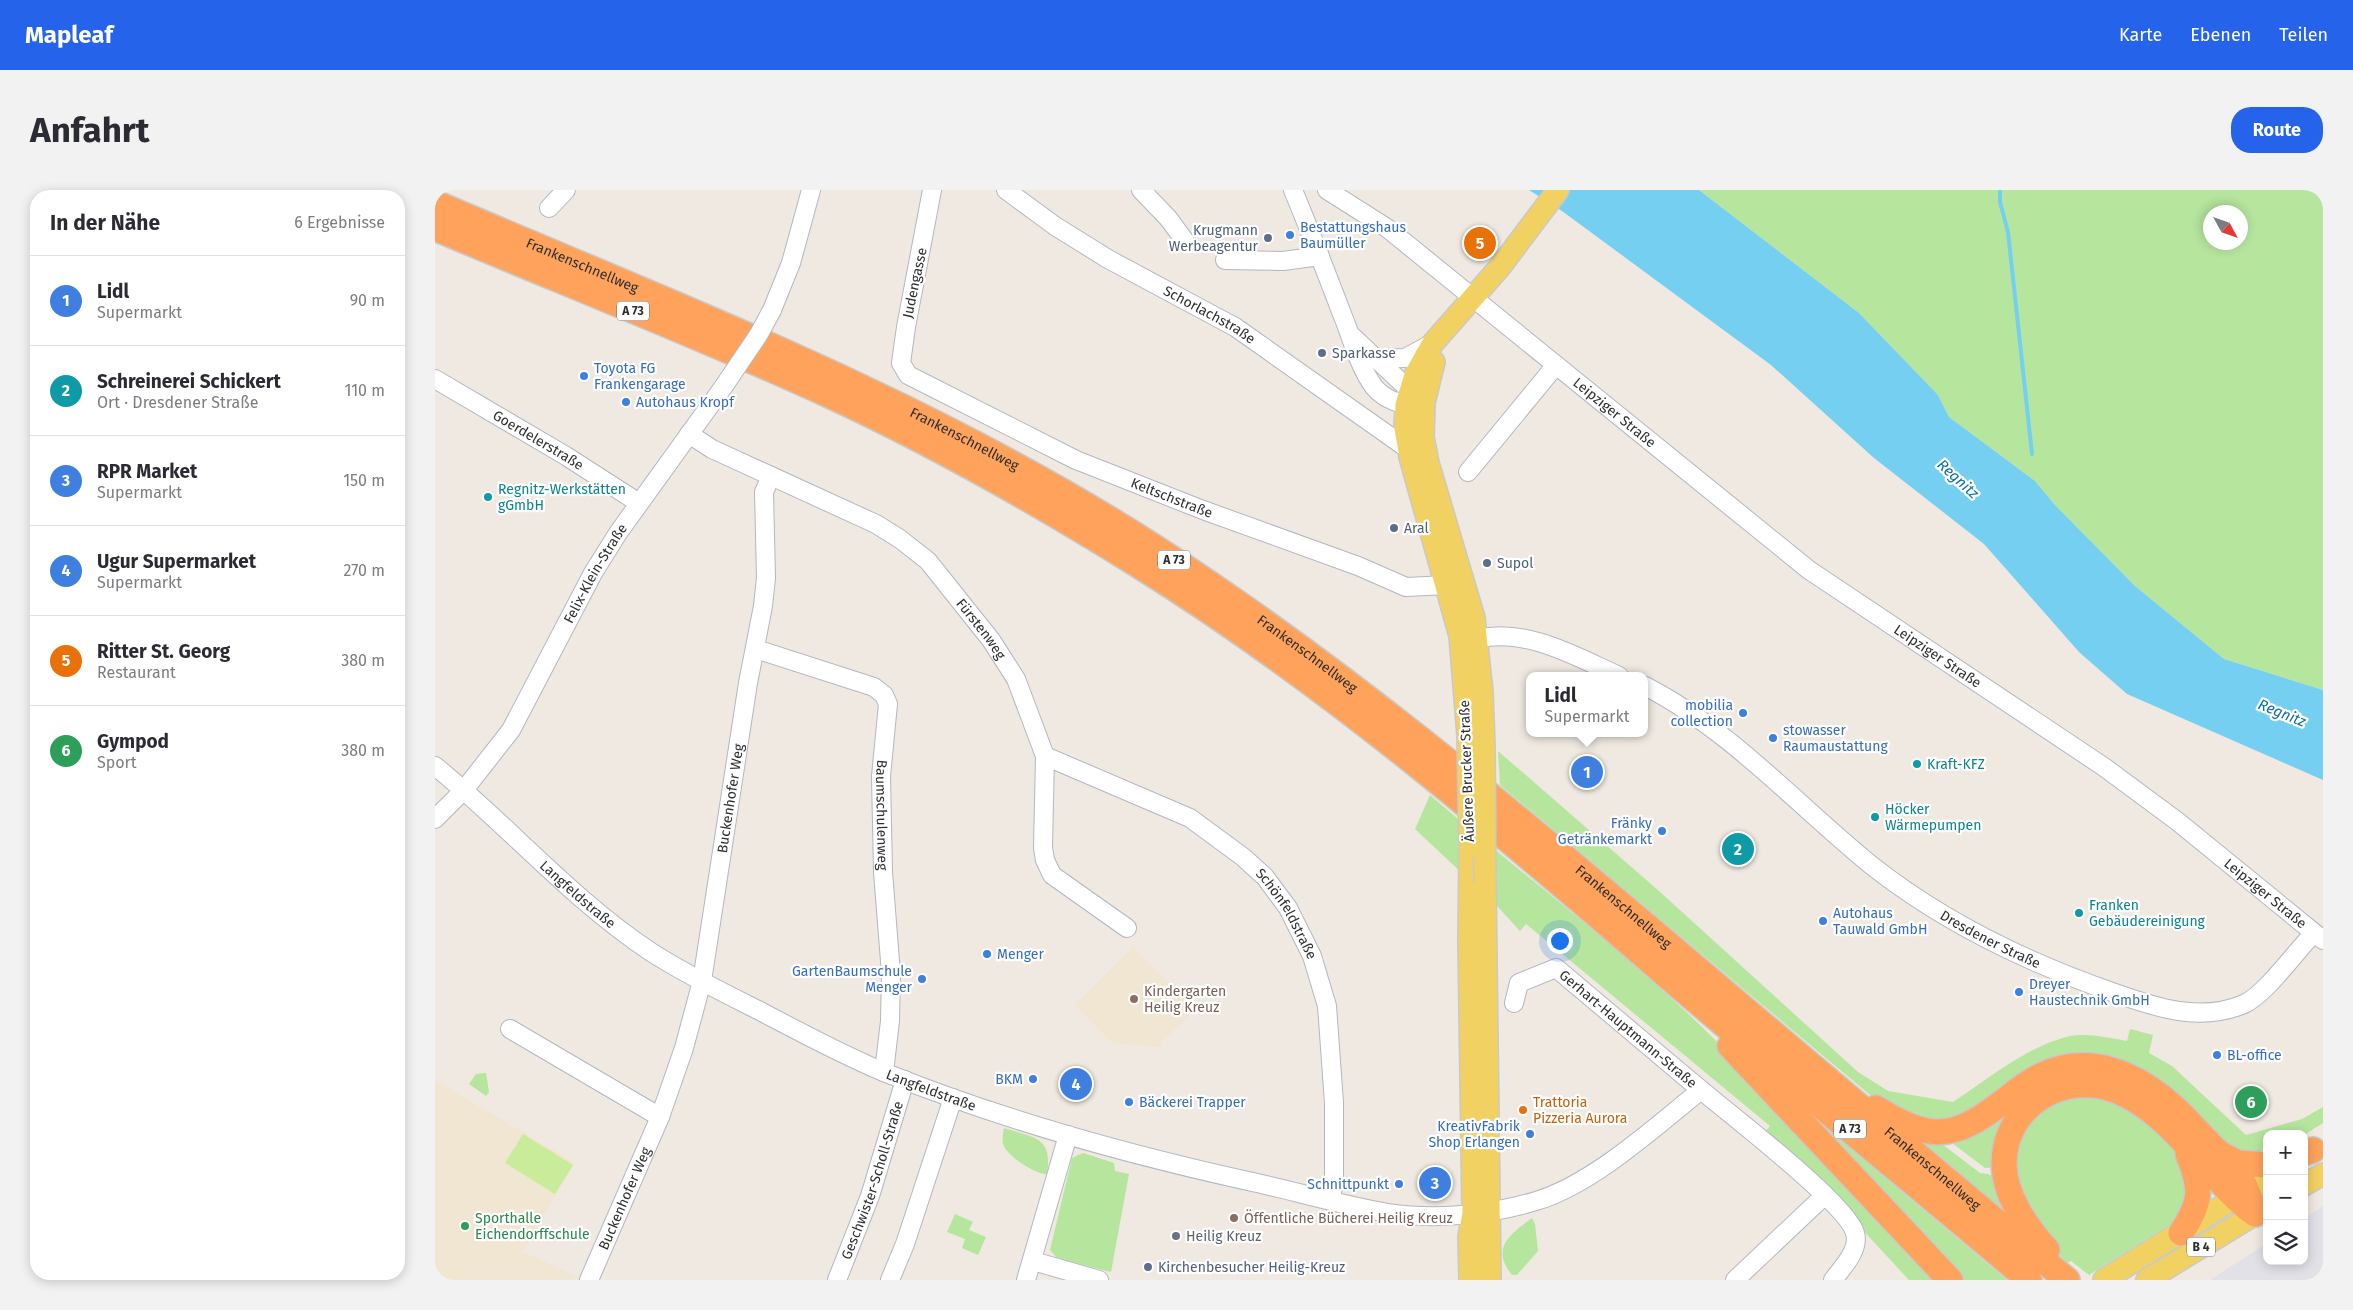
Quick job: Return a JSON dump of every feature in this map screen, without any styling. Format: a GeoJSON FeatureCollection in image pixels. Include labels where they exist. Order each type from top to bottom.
{"type":"FeatureCollection","features":[{"type":"Feature","properties":{"kind":"highway","name":"Frankenschnellweg"},"geometry":{"type":"LineString","coordinates":[[435,203],[679,304],[830,372],[936,424],[1011,464],[1154,547],[1284,635],[1453,764],[2068,1280]]}},
{"type":"Feature","properties":{"kind":"highway","name":"Frankenschnellweg"},"geometry":{"type":"LineString","coordinates":[[435,228],[830,396],[953,457],[1086,532],[1224,620],[1320,689],[1441,783],[2029,1280]]}},
{"type":"Feature","properties":{"kind":"highway"},"geometry":{"type":"LineString","coordinates":[[1671,978],[1713,1028],[1950,1280]]}},
{"type":"Feature","properties":{"kind":"highway"},"geometry":{"type":"LineString","coordinates":[[1817,1071],[1890,1116],[1929,1132],[1950,1130],[1971,1123],[1992,1110],[2026,1084],[2061,1068],[2081,1065],[2115,1069],[2148,1087],[2170,1104],[2249,1189],[2261,1211]]}},
{"type":"Feature","properties":{"kind":"highway"},"geometry":{"type":"LineString","coordinates":[[2068,1280],[2028,1226],[2008,1184],[2004,1164],[2013,1127],[2023,1111],[2041,1095],[2063,1086],[2085,1084],[2106,1087],[2126,1095],[2145,1107],[2184,1145],[2249,1189]]}},
{"type":"Feature","properties":{"kind":"highway"},"geometry":{"type":"LineString","coordinates":[[2181,1233],[2195,1210],[2199,1192],[2198,1179],[2184,1145]]}},
{"type":"Feature","properties":{"kind":"highway"},"geometry":{"type":"LineString","coordinates":[[2216,1152],[2238,1163],[2263,1165]]}},
{"type":"Feature","properties":{"kind":"main road"},"geometry":{"type":"LineString","coordinates":[[1413,399],[1434,364],[1453,322],[1552,198]]}},
{"type":"Feature","properties":{"kind":"main road","name":"Äußere Brucker Straße"},"geometry":{"type":"LineString","coordinates":[[1453,322],[1433,343],[1419,368],[1413,399],[1408,449],[1460,636],[1476,741],[1485,883],[1481,1212],[1469,1237],[1470,1280]]}},
{"type":"Feature","properties":{"kind":"main road","name":"Äußere Brucker Straße"},"geometry":{"type":"LineString","coordinates":[[1413,399],[1422,428],[1428,463],[1466,589],[1478,639],[1476,741],[1470,847],[1469,942],[1481,1212],[1490,1280]]}},
{"type":"Feature","properties":{"kind":"main road"},"geometry":{"type":"LineString","coordinates":[[2308,1183],[2323,1174]]}},
{"type":"Feature","properties":{"kind":"main road"},"geometry":{"type":"LineString","coordinates":[[2181,1233],[2249,1189]]}},
{"type":"Feature","properties":{"kind":"main road","name":"B 4"},"geometry":{"type":"LineString","coordinates":[[2147,1280],[2261,1211]]}},
{"type":"Feature","properties":{"kind":"main road","name":"B 4"},"geometry":{"type":"LineString","coordinates":[[2104,1280],[2181,1233]]}},
{"type":"Feature","properties":{"kind":"street"},"geometry":{"type":"LineString","coordinates":[[549,208],[566,190]]}},
{"type":"Feature","properties":{"kind":"street","name":"Felix-Klein-Straße"},"geometry":{"type":"LineString","coordinates":[[435,819],[464,790],[511,730],[593,572],[639,503],[724,386],[759,334],[772,310],[791,263],[811,190]]}},
{"type":"Feature","properties":{"kind":"street","name":"Judengasse"},"geometry":{"type":"LineString","coordinates":[[908,375],[901,363],[906,326],[932,190]]}},
{"type":"Feature","properties":{"kind":"street","name":"Schorlachstraße"},"geometry":{"type":"LineString","coordinates":[[1006,190],[1055,226],[1108,259],[1235,327],[1408,449]]}},
{"type":"Feature","properties":{"kind":"street"},"geometry":{"type":"LineString","coordinates":[[1141,190],[1168,218],[1185,241]]}},
{"type":"Feature","properties":{"kind":"street","name":"Leipziger Straße"},"geometry":{"type":"LineString","coordinates":[[1327,190],[1387,228],[1809,570],[2104,766],[2177,821],[2319,936]]}},
{"type":"Feature","properties":{"kind":"street"},"geometry":{"type":"LineString","coordinates":[[1295,191],[1360,364],[1375,387],[1389,399],[1413,399]]}},
{"type":"Feature","properties":{"kind":"street"},"geometry":{"type":"LineString","coordinates":[[1225,260],[1283,261],[1320,256]]}},
{"type":"Feature","properties":{"kind":"street"},"geometry":{"type":"LineString","coordinates":[[1349,333],[1413,399]]}},
{"type":"Feature","properties":{"kind":"street"},"geometry":{"type":"LineString","coordinates":[[1375,359],[1405,358],[1433,343]]}},
{"type":"Feature","properties":{"kind":"street"},"geometry":{"type":"LineString","coordinates":[[1469,472],[1556,366]]}},
{"type":"Feature","properties":{"kind":"street","name":"Keltschstraße"},"geometry":{"type":"LineString","coordinates":[[908,375],[1044,445],[1203,510],[1358,566],[1406,588],[1447,585]]}},
{"type":"Feature","properties":{"kind":"street","name":"Goerdelerstraße"},"geometry":{"type":"LineString","coordinates":[[435,379],[566,456],[639,503]]}},
{"type":"Feature","properties":{"kind":"street","name":"Fürstenweg"},"geometry":{"type":"LineString","coordinates":[[689,434],[712,449],[875,524],[900,539],[928,561],[953,590],[1009,667],[1024,699],[1045,756],[1045,860],[1052,875],[1127,928]]}},
{"type":"Feature","properties":{"kind":"street","name":"Buckenhofer Weg"},"geometry":{"type":"LineString","coordinates":[[589,1280],[660,1117],[684,1048],[702,981],[720,856],[767,578],[764,492],[771,476]]}},
{"type":"Feature","properties":{"kind":"street"},"geometry":{"type":"LineString","coordinates":[[1478,639],[1515,636],[1568,654],[1610,672]]}},
{"type":"Feature","properties":{"kind":"street","name":"Baumschulenweg"},"geometry":{"type":"LineString","coordinates":[[755,649],[874,687],[884,695],[888,704],[881,776],[883,872],[891,974],[889,1030],[884,1072]]}},
{"type":"Feature","properties":{"kind":"street","name":"Dresdener Straße"},"geometry":{"type":"LineString","coordinates":[[1648,688],[1703,721],[1872,866],[1931,909],[2020,955],[2082,982],[2155,1006],[2199,1014],[2215,1013],[2245,1003],[2319,936]]}},
{"type":"Feature","properties":{"kind":"street","name":"Schönfeldstraße"},"geometry":{"type":"LineString","coordinates":[[1045,756],[1190,818],[1243,857],[1265,877],[1288,908],[1312,956],[1327,1006],[1334,1103],[1334,1179],[1331,1200]]}},
{"type":"Feature","properties":{"kind":"street","name":"Langfeldstraße"},"geometry":{"type":"LineString","coordinates":[[435,766],[464,790],[578,896],[655,955],[831,1048],[884,1072],[953,1098],[1068,1135],[1143,1156],[1391,1213],[1481,1212]]}},
{"type":"Feature","properties":{"kind":"street","name":"Gerhart-Hauptmann-Straße"},"geometry":{"type":"LineString","coordinates":[[1514,1003],[1519,983],[1556,968],[1825,1195],[1848,1220],[1855,1232],[1855,1248],[1833,1280]]}},
{"type":"Feature","properties":{"kind":"street"},"geometry":{"type":"LineString","coordinates":[[510,1028],[660,1117]]}},
{"type":"Feature","properties":{"kind":"street","name":"Geschwister-Scholl-Straße"},"geometry":{"type":"LineString","coordinates":[[837,1280],[870,1196],[905,1080]]}},
{"type":"Feature","properties":{"kind":"street","name":"Gerhart-Hauptmann-Straße"},"geometry":{"type":"LineString","coordinates":[[1481,1212],[1535,1201],[1564,1190],[1615,1157],[1701,1090]]}},
{"type":"Feature","properties":{"kind":"street"},"geometry":{"type":"LineString","coordinates":[[890,1280],[905,1244],[953,1098]]}},
{"type":"Feature","properties":{"kind":"street"},"geometry":{"type":"LineString","coordinates":[[1026,1280],[1068,1135]]}},
{"type":"Feature","properties":{"kind":"street"},"geometry":{"type":"LineString","coordinates":[[1735,1280],[1825,1195]]}},
{"type":"Feature","properties":{"kind":"street"},"geometry":{"type":"LineString","coordinates":[[1033,1261],[1099,1280]]}},
{"type":"Feature","properties":{"kind":"shaded area","name":"Kindergarten Heilig Kreuz"},"geometry":{"type":"Polygon","coordinates":[[[1133,947],[1191,1005],[1192,1012],[1162,1041],[1160,1047],[1112,1043],[1075,1005],[1133,947]]]}},
{"type":"Feature","properties":{"kind":"shaded area"},"geometry":{"type":"Polygon","coordinates":[[[435,1080],[575,1163],[523,1252],[576,1276],[574,1280],[435,1280],[435,1080]]]}},
{"type":"Feature","properties":{"kind":"shaded area"},"geometry":{"type":"Polygon","coordinates":[[[2323,1206],[2323,1280],[2210,1280],[2263,1246],[2263,1265],[2308,1265],[2308,1215],[2323,1206]]]}},
{"type":"Feature","properties":{"kind":"green space"},"geometry":{"type":"Polygon","coordinates":[[[1699,190],[2323,190],[2323,690],[2224,659],[2135,586],[2055,505],[2035,481],[1949,417],[1938,395],[1859,313],[1699,190]]]}},
{"type":"Feature","properties":{"kind":"green space"},"geometry":{"type":"Polygon","coordinates":[[[1498,751],[1659,891],[1858,1072],[1888,1091],[1953,1102],[2021,1056],[2051,1042],[2081,1035],[2127,1041],[2130,1029],[2153,1035],[2149,1053],[2172,1066],[2246,1135],[2263,1130],[2263,1158],[2241,1156],[2143,1076],[1962,1120],[1925,1124],[1876,1100],[1500,785],[1498,751]]]}},
{"type":"Feature","properties":{"kind":"green space"},"geometry":{"type":"Polygon","coordinates":[[[1430,795],[1601,936],[1700,1025],[1791,1118],[1936,1280],[1909,1280],[1859,1226],[1827,1183],[1764,1133],[1770,1126],[1526,924],[1520,931],[1498,907],[1415,829],[1430,795]]]}},
{"type":"Feature","properties":{"kind":"green space"},"geometry":{"type":"Polygon","coordinates":[[[486,1073],[489,1092],[486,1096],[469,1084],[476,1074],[486,1073]]]}},
{"type":"Feature","properties":{"kind":"green space"},"geometry":{"type":"Polygon","coordinates":[[[2053,1083],[1999,1167],[1985,1168],[1948,1140],[2053,1083]]]}},
{"type":"Feature","properties":{"kind":"green space"},"geometry":{"type":"Polygon","coordinates":[[[2071,1091],[2131,1106],[2181,1157],[2188,1167],[2184,1216],[2089,1275],[2071,1261],[2067,1263],[2050,1247],[2012,1182],[2018,1129],[2071,1091]]]}},
{"type":"Feature","properties":{"kind":"green space"},"geometry":{"type":"Polygon","coordinates":[[[2323,1107],[2323,1123],[2308,1132],[2308,1130],[2264,1130],[2302,1119],[2323,1107]]]}},
{"type":"Feature","properties":{"kind":"green space"},"geometry":{"type":"Polygon","coordinates":[[[1807,1112],[2007,1280],[1959,1280],[1807,1112]]]}},
{"type":"Feature","properties":{"kind":"green space"},"geometry":{"type":"Polygon","coordinates":[[[1004,1128],[1032,1137],[1044,1145],[1047,1152],[1047,1174],[1029,1168],[1009,1153],[1003,1144],[1004,1128]]]}},
{"type":"Feature","properties":{"kind":"green space"},"geometry":{"type":"Polygon","coordinates":[[[523,1134],[573,1165],[555,1194],[505,1163],[523,1134]]]}},
{"type":"Feature","properties":{"kind":"green space"},"geometry":{"type":"Polygon","coordinates":[[[1919,1138],[1934,1138],[1980,1173],[1988,1174],[2002,1182],[2015,1221],[1919,1138]]]}},
{"type":"Feature","properties":{"kind":"green space"},"geometry":{"type":"Polygon","coordinates":[[[1083,1153],[1114,1163],[1115,1171],[1129,1174],[1111,1272],[1058,1259],[1050,1250],[1072,1158],[1083,1153]]]}},
{"type":"Feature","properties":{"kind":"green space"},"geometry":{"type":"Polygon","coordinates":[[[955,1214],[973,1222],[969,1230],[986,1237],[978,1255],[962,1248],[965,1239],[947,1232],[955,1214]]]}},
{"type":"Feature","properties":{"kind":"green space"},"geometry":{"type":"Polygon","coordinates":[[[1532,1218],[1535,1224],[1538,1251],[1517,1275],[1512,1275],[1503,1257],[1505,1242],[1532,1218]]]}},
{"type":"Feature","properties":{"kind":"water","name":"Regnitz"},"geometry":{"type":"Polygon","coordinates":[[[1529,190],[1699,190],[1859,313],[1938,395],[1949,417],[2035,481],[2055,505],[2135,586],[2224,659],[2323,690],[2323,780],[2127,694],[2079,652],[1984,544],[1874,458],[1771,365],[1562,211],[1529,190]]]}},
{"type":"Feature","properties":{"kind":"waterway"},"geometry":{"type":"LineString","coordinates":[[2000,190],[2000,202],[2008,232],[2032,454]]}},
{"type":"Feature","properties":{"kind":"place","name":"Bestattungshaus Baumüller"},"geometry":{"type":"Point","coordinates":[1290,235]}},
{"type":"Feature","properties":{"kind":"place","name":"Krugmann Werbeagentur"},"geometry":{"type":"Point","coordinates":[1268,238]}},
{"type":"Feature","properties":{"kind":"place","name":"Ritter St. Georg"},"geometry":{"type":"Point","coordinates":[1480,243]}},
{"type":"Feature","properties":{"kind":"place","name":"Sparkasse"},"geometry":{"type":"Point","coordinates":[1322,353]}},
{"type":"Feature","properties":{"kind":"place","name":"Toyota FG Frankengarage"},"geometry":{"type":"Point","coordinates":[584,376]}},
{"type":"Feature","properties":{"kind":"place","name":"Autohaus Kropf"},"geometry":{"type":"Point","coordinates":[626,402]}},
{"type":"Feature","properties":{"kind":"place","name":"Regnitz-Werkstätten gGmbH"},"geometry":{"type":"Point","coordinates":[488,497]}},
{"type":"Feature","properties":{"kind":"place","name":"Aral"},"geometry":{"type":"Point","coordinates":[1394,528]}},
{"type":"Feature","properties":{"kind":"place","name":"Supol"},"geometry":{"type":"Point","coordinates":[1487,563]}},
{"type":"Feature","properties":{"kind":"place","name":"mobilia collection"},"geometry":{"type":"Point","coordinates":[1743,713]}},
{"type":"Feature","properties":{"kind":"place","name":"stowasser Raumaustattung"},"geometry":{"type":"Point","coordinates":[1773,738]}},
{"type":"Feature","properties":{"kind":"place","name":"Kraft-KFZ"},"geometry":{"type":"Point","coordinates":[1917,764]}},
{"type":"Feature","properties":{"kind":"place","name":"Lidl"},"geometry":{"type":"Point","coordinates":[1587,772]}},
{"type":"Feature","properties":{"kind":"place","name":"Höcker Wärmepumpen"},"geometry":{"type":"Point","coordinates":[1875,817]}},
{"type":"Feature","properties":{"kind":"place","name":"Fränky Getränkemarkt"},"geometry":{"type":"Point","coordinates":[1662,831]}},
{"type":"Feature","properties":{"kind":"place","name":"Schreinerei Schickert"},"geometry":{"type":"Point","coordinates":[1738,849]}},
{"type":"Feature","properties":{"kind":"place","name":"Franken Gebäudereinigung"},"geometry":{"type":"Point","coordinates":[2079,913]}},
{"type":"Feature","properties":{"kind":"place","name":"Autohaus Tauwald GmbH"},"geometry":{"type":"Point","coordinates":[1823,921]}},
{"type":"Feature","properties":{"kind":"place","name":"Menger"},"geometry":{"type":"Point","coordinates":[987,954]}},
{"type":"Feature","properties":{"kind":"place","name":"GartenBaumschule Menger"},"geometry":{"type":"Point","coordinates":[922,979]}},
{"type":"Feature","properties":{"kind":"place","name":"Dreyer Haustechnik GmbH"},"geometry":{"type":"Point","coordinates":[2019,992]}},
{"type":"Feature","properties":{"kind":"place","name":"Kindergarten Heilig Kreuz"},"geometry":{"type":"Point","coordinates":[1134,999]}},
{"type":"Feature","properties":{"kind":"place","name":"BL-office"},"geometry":{"type":"Point","coordinates":[2217,1055]}},
{"type":"Feature","properties":{"kind":"place","name":"BKM"},"geometry":{"type":"Point","coordinates":[1033,1079]}},
{"type":"Feature","properties":{"kind":"place","name":"Ugur Supermarket"},"geometry":{"type":"Point","coordinates":[1076,1084]}},
{"type":"Feature","properties":{"kind":"place","name":"Bäckerei Trapper"},"geometry":{"type":"Point","coordinates":[1129,1102]}},
{"type":"Feature","properties":{"kind":"place","name":"Gympod"},"geometry":{"type":"Point","coordinates":[2251,1102]}},
{"type":"Feature","properties":{"kind":"place","name":"Trattoria Pizzeria Aurora"},"geometry":{"type":"Point","coordinates":[1523,1110]}},
{"type":"Feature","properties":{"kind":"place","name":"KreativFabrik Shop Erlangen"},"geometry":{"type":"Point","coordinates":[1530,1134]}},
{"type":"Feature","properties":{"kind":"place","name":"RPR Market"},"geometry":{"type":"Point","coordinates":[1435,1183]}},
{"type":"Feature","properties":{"kind":"place","name":"Schnittpunkt"},"geometry":{"type":"Point","coordinates":[1399,1184]}},
{"type":"Feature","properties":{"kind":"place","name":"Öffentliche Bücherei Heilig Kreuz"},"geometry":{"type":"Point","coordinates":[1234,1218]}},
{"type":"Feature","properties":{"kind":"place","name":"Sporthalle Eichendorffschule"},"geometry":{"type":"Point","coordinates":[465,1226]}},
{"type":"Feature","properties":{"kind":"place","name":"Heilig Kreuz"},"geometry":{"type":"Point","coordinates":[1176,1236]}},
{"type":"Feature","properties":{"kind":"place","name":"Kirchenbesucher Heilig-Kreuz"},"geometry":{"type":"Point","coordinates":[1148,1267]}}]}
